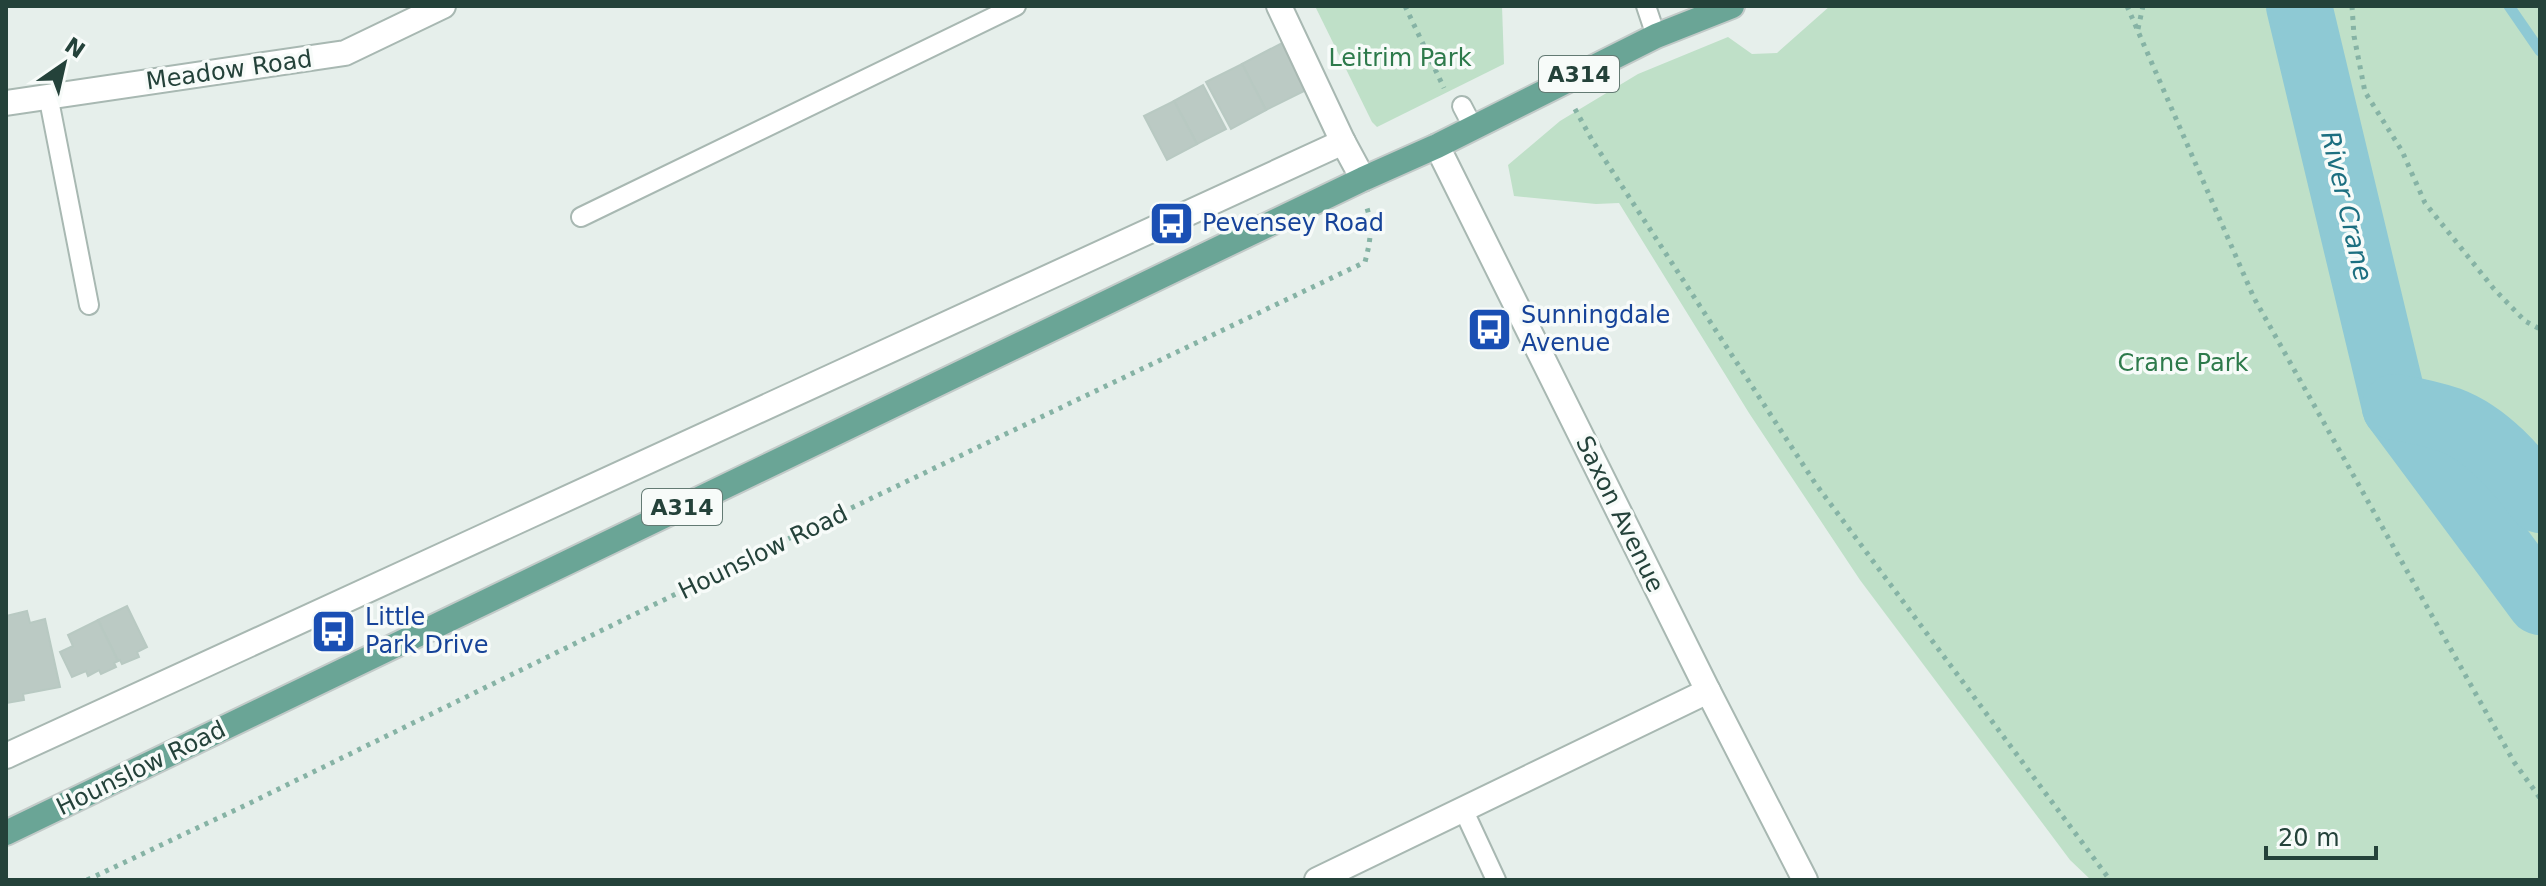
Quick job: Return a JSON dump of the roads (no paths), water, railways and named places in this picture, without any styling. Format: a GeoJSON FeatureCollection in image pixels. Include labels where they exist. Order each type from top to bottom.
{"type":"FeatureCollection","features":[{"type":"Feature","properties":{"kind":"main road","name":"Hounslow Road"},"geometry":{"type":"LineString","coordinates":[[6,833],[1437,146],[1467,116],[1561,83],[1656,36],[1732,6]]}},
{"type":"Feature","properties":{"kind":"street","name":"Meadow Road"},"geometry":{"type":"LineString","coordinates":[[6,103],[345,53],[443,6]]}},
{"type":"Feature","properties":{"kind":"street"},"geometry":{"type":"LineString","coordinates":[[1279,6],[1361,180]]}},
{"type":"Feature","properties":{"kind":"street"},"geometry":{"type":"LineString","coordinates":[[6,756],[1343,142]]}},
{"type":"Feature","properties":{"kind":"street","name":"Saxon Avenue"},"geometry":{"type":"LineString","coordinates":[[1437,146],[1805,880]]}},
{"type":"Feature","properties":{"kind":"street"},"geometry":{"type":"LineString","coordinates":[[1317,880],[1708,691]]}},
{"type":"Feature","properties":{"kind":"lane"},"geometry":{"type":"LineString","coordinates":[[581,217],[1016,6]]}},
{"type":"Feature","properties":{"kind":"lane"},"geometry":{"type":"LineString","coordinates":[[1646,6],[1656,36]]}},
{"type":"Feature","properties":{"kind":"lane"},"geometry":{"type":"LineString","coordinates":[[48,95],[89,305]]}},
{"type":"Feature","properties":{"kind":"lane"},"geometry":{"type":"LineString","coordinates":[[1463,809],[1496,880]]}},
{"type":"Feature","properties":{"kind":"waterway","name":"River Crane"},"geometry":{"type":"LineString","coordinates":[[2299,6],[2395,407],[2540,602]]}},
{"type":"Feature","properties":{"kind":"waterway"},"geometry":{"type":"LineString","coordinates":[[2509,6],[2540,51]]}},
{"type":"Feature","properties":{"kind":"waterway","name":"River Crane"},"geometry":{"type":"LineString","coordinates":[[2395,407],[2464,426],[2489,443],[2540,500]]}},
{"type":"Feature","properties":{"kind":"place","name":"Pevensey Road"},"geometry":{"type":"Point","coordinates":[1171,223]}},
{"type":"Feature","properties":{"kind":"place","name":"Sunningdale Avenue"},"geometry":{"type":"Point","coordinates":[1490,329]}},
{"type":"Feature","properties":{"kind":"place","name":"Little Park Drive"},"geometry":{"type":"Point","coordinates":[334,631]}},
{"type":"Feature","properties":{"kind":"park label","name":"Leitrim Park"},"geometry":{"type":"Point","coordinates":[1400,58]}},
{"type":"Feature","properties":{"kind":"park label","name":"Crane Park"},"geometry":{"type":"Point","coordinates":[2183,363]}}]}
